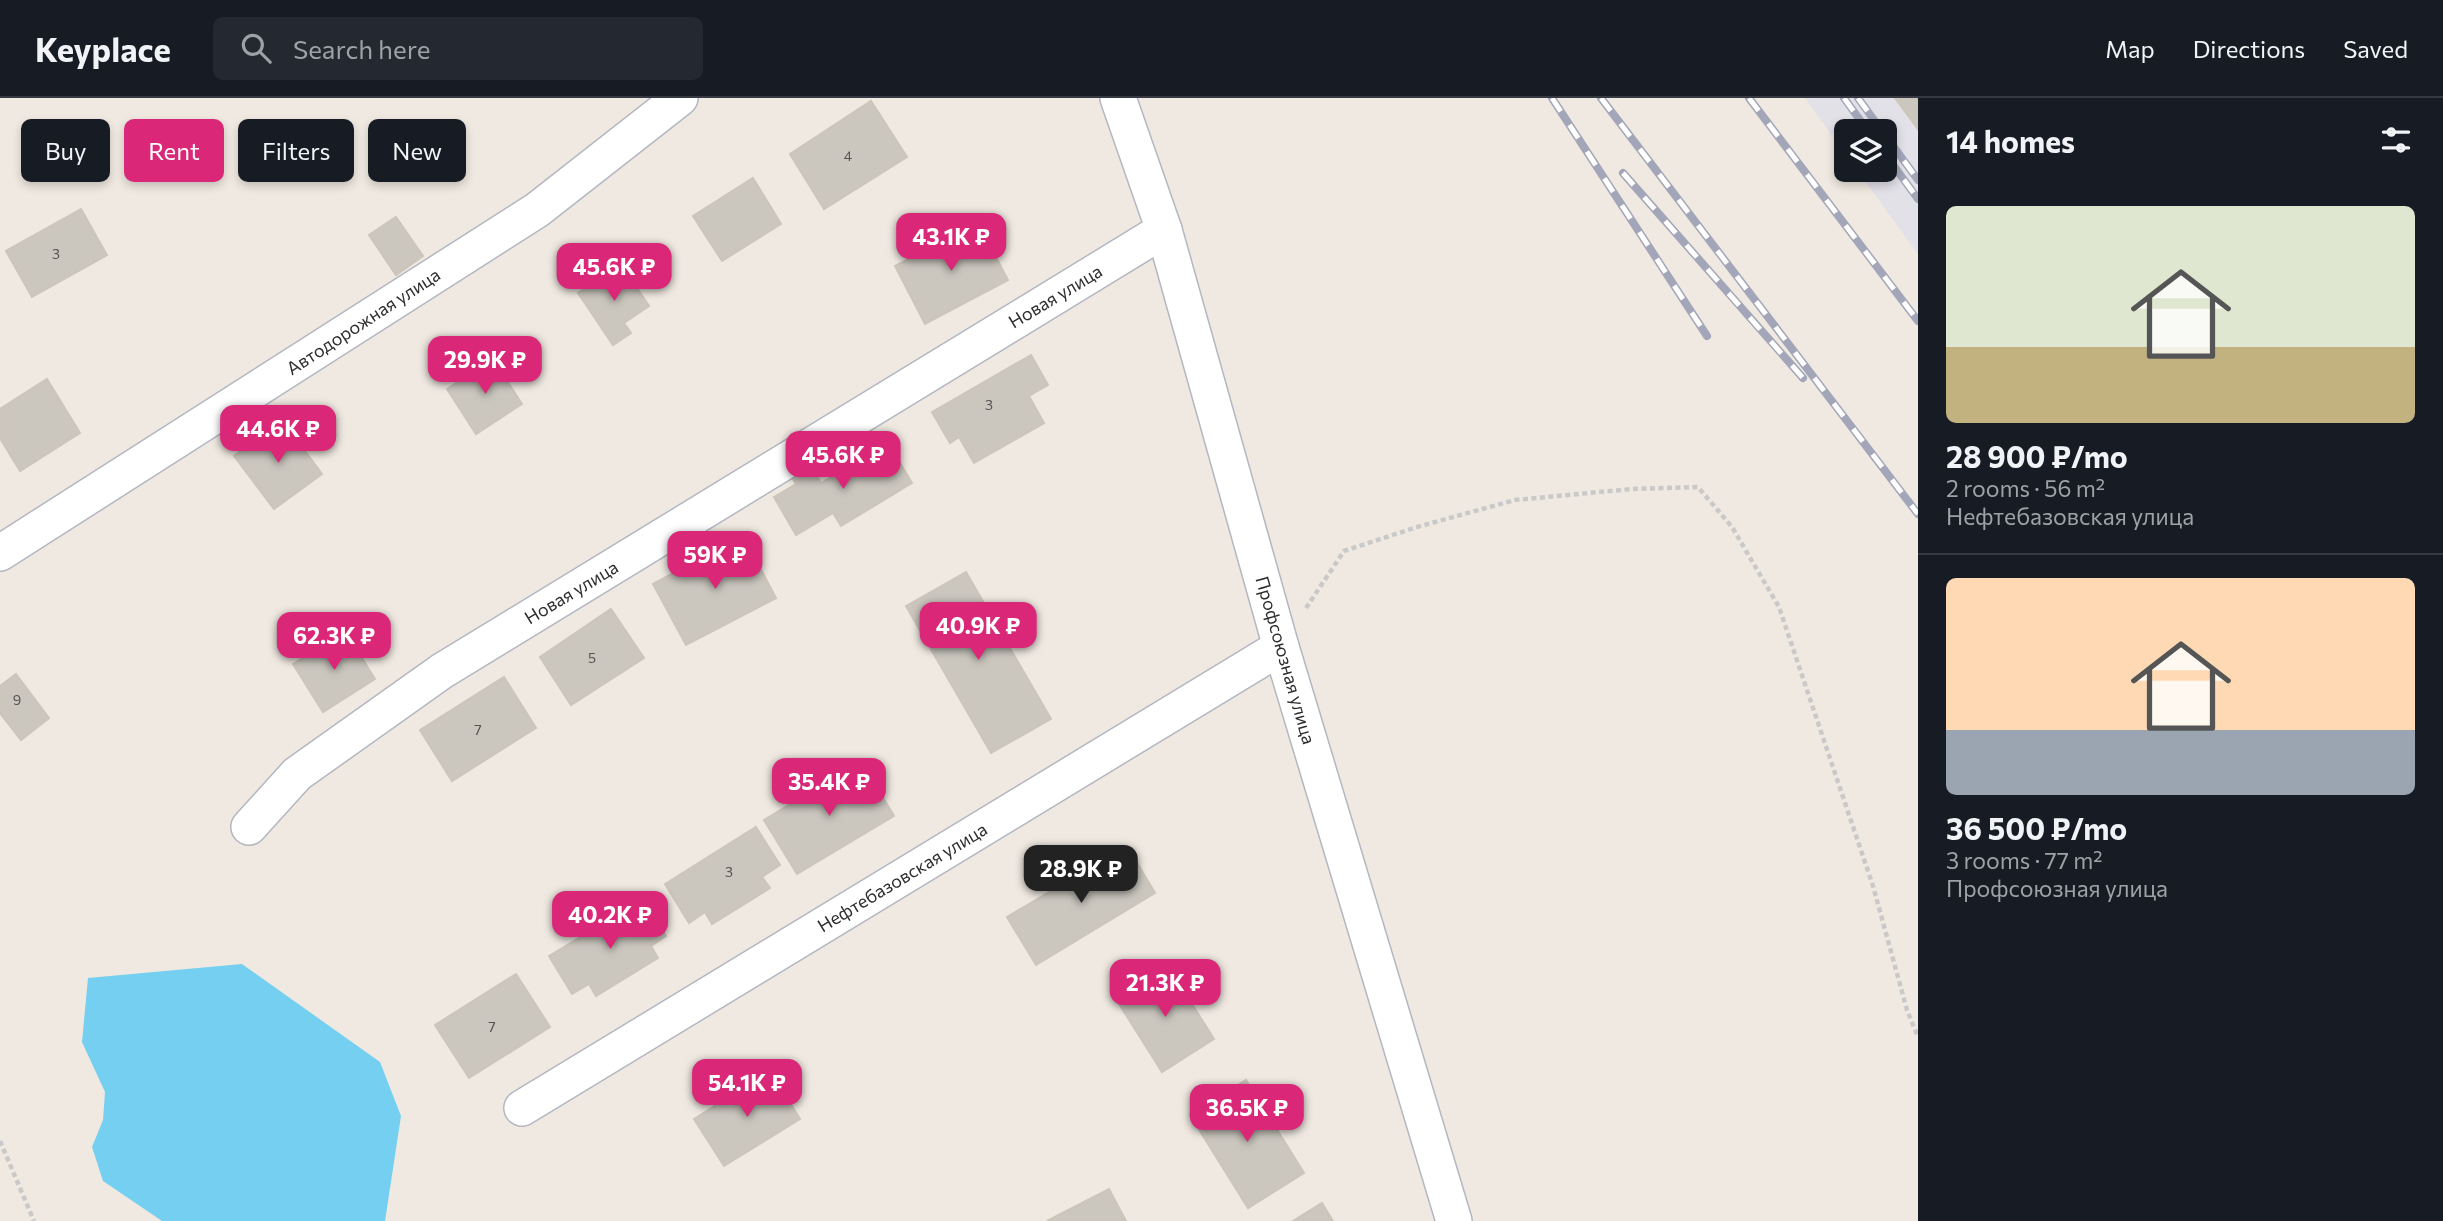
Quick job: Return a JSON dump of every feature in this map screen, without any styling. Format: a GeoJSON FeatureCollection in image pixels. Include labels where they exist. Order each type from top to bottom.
{"type":"FeatureCollection","features":[{"type":"Feature","properties":{"kind":"street","name":"Автодорожная улица"},"geometry":{"type":"LineString","coordinates":[[0,553],[537,210],[680,98]]}},
{"type":"Feature","properties":{"kind":"street","name":"Профсоюзная улица"},"geometry":{"type":"LineString","coordinates":[[1118,98],[1164,230],[1281,646],[1454,1221]]}},
{"type":"Feature","properties":{"kind":"street","name":"Новая улица"},"geometry":{"type":"LineString","coordinates":[[249,827],[297,774],[442,671],[1164,230]]}},
{"type":"Feature","properties":{"kind":"street","name":"Нефтебазовская улица"},"geometry":{"type":"LineString","coordinates":[[522,1108],[1281,646]]}},
{"type":"Feature","properties":{"kind":"path"},"geometry":{"type":"LineString","coordinates":[[1281,646],[1344,551],[1515,500],[1631,489],[1698,487],[1732,527],[1779,607],[1873,886],[1907,1010],[1918,1037]]}},
{"type":"Feature","properties":{"kind":"path"},"geometry":{"type":"LineString","coordinates":[[0,1141],[34,1221]]}},
{"type":"Feature","properties":{"kind":"shaded area"},"geometry":{"type":"Polygon","coordinates":[[[1805,98],[1918,98],[1918,254],[1866,182],[1897,182],[1897,119],[1834,119],[1834,138],[1805,98]]]}},
{"type":"Feature","properties":{"kind":"water"},"geometry":{"type":"Polygon","coordinates":[[[242,964],[380,1062],[401,1116],[385,1221],[162,1221],[103,1181],[92,1147],[103,1120],[105,1092],[82,1042],[88,978],[242,964]]]}},
{"type":"Feature","properties":{"kind":"building"},"geometry":{"type":"Polygon","coordinates":[[[1895,98],[1918,98],[1918,129],[1895,98]]]}},
{"type":"Feature","properties":{"kind":"building"},"geometry":{"type":"Polygon","coordinates":[[[871,101],[907,157],[824,209],[790,154],[871,101]]]}},
{"type":"Feature","properties":{"kind":"building"},"geometry":{"type":"Polygon","coordinates":[[[753,178],[781,224],[722,261],[693,216],[753,178]]]}},
{"type":"Feature","properties":{"kind":"building"},"geometry":{"type":"Polygon","coordinates":[[[81,209],[107,255],[32,297],[6,251],[81,209]]]}},
{"type":"Feature","properties":{"kind":"building"},"geometry":{"type":"Polygon","coordinates":[[[396,217],[423,256],[396,275],[369,235],[396,217]]]}},
{"type":"Feature","properties":{"kind":"building"},"geometry":{"type":"Polygon","coordinates":[[[978,223],[1008,280],[925,324],[895,266],[978,223]]]}},
{"type":"Feature","properties":{"kind":"building"},"geometry":{"type":"Polygon","coordinates":[[[621,264],[649,306],[624,323],[631,333],[613,345],[578,293],[621,264]]]}},
{"type":"Feature","properties":{"kind":"building"},"geometry":{"type":"Polygon","coordinates":[[[1031,355],[1048,385],[1029,396],[1044,423],[974,463],[959,437],[950,443],[932,412],[1031,355]]]}},
{"type":"Feature","properties":{"kind":"building"},"geometry":{"type":"Polygon","coordinates":[[[493,359],[522,404],[476,434],[447,389],[493,359]]]}},
{"type":"Feature","properties":{"kind":"building"},"geometry":{"type":"Polygon","coordinates":[[[47,379],[80,433],[20,471],[0,438],[0,409],[47,379]]]}},
{"type":"Feature","properties":{"kind":"building"},"geometry":{"type":"Polygon","coordinates":[[[282,420],[322,474],[274,509],[234,456],[282,420]]]}},
{"type":"Feature","properties":{"kind":"building"},"geometry":{"type":"Polygon","coordinates":[[[888,443],[912,483],[841,526],[833,513],[796,535],[774,497],[796,484],[792,478],[811,466],[821,483],[888,443]]]}},
{"type":"Feature","properties":{"kind":"building"},"geometry":{"type":"Polygon","coordinates":[[[743,536],[776,598],[686,645],[653,584],[743,536]]]}},
{"type":"Feature","properties":{"kind":"building"},"geometry":{"type":"Polygon","coordinates":[[[966,572],[1051,719],[991,753],[906,606],[966,572]]]}},
{"type":"Feature","properties":{"kind":"building"},"geometry":{"type":"Polygon","coordinates":[[[611,609],[644,658],[571,705],[540,657],[611,609]]]}},
{"type":"Feature","properties":{"kind":"building"},"geometry":{"type":"Polygon","coordinates":[[[345,631],[375,679],[323,712],[293,664],[345,631]]]}},
{"type":"Feature","properties":{"kind":"building"},"geometry":{"type":"Polygon","coordinates":[[[16,674],[49,718],[21,740],[0,713],[0,686],[16,674]]]}},
{"type":"Feature","properties":{"kind":"building"},"geometry":{"type":"Polygon","coordinates":[[[504,677],[536,728],[452,781],[420,730],[504,677]]]}},
{"type":"Feature","properties":{"kind":"building"},"geometry":{"type":"Polygon","coordinates":[[[861,761],[894,816],[797,874],[764,820],[861,761]]]}},
{"type":"Feature","properties":{"kind":"building"},"geometry":{"type":"Polygon","coordinates":[[[756,827],[780,865],[762,877],[770,888],[712,924],[705,912],[689,923],[665,884],[756,827]]]}},
{"type":"Feature","properties":{"kind":"building"},"geometry":{"type":"Polygon","coordinates":[[[1127,846],[1155,893],[1036,965],[1007,917],[1127,846]]]}},
{"type":"Feature","properties":{"kind":"building"},"geometry":{"type":"Polygon","coordinates":[[[643,899],[666,936],[651,946],[658,958],[596,996],[589,984],[572,994],[549,956],[643,899]]]}},
{"type":"Feature","properties":{"kind":"building"},"geometry":{"type":"Polygon","coordinates":[[[1168,966],[1214,1039],[1162,1072],[1116,999],[1168,966]]]}},
{"type":"Feature","properties":{"kind":"building"},"geometry":{"type":"Polygon","coordinates":[[[516,974],[550,1027],[469,1078],[435,1025],[516,974]]]}},
{"type":"Feature","properties":{"kind":"building"},"geometry":{"type":"Polygon","coordinates":[[[770,1071],[800,1119],[724,1166],[694,1119],[770,1071]]]}},
{"type":"Feature","properties":{"kind":"building"},"geometry":{"type":"Polygon","coordinates":[[[1246,1080],[1304,1173],[1248,1208],[1190,1115],[1246,1080]]]}},
{"type":"Feature","properties":{"kind":"building"},"geometry":{"type":"Polygon","coordinates":[[[1109,1189],[1126,1221],[1047,1221],[1109,1189]]]}},
{"type":"Feature","properties":{"kind":"building"},"geometry":{"type":"Polygon","coordinates":[[[1322,1203],[1333,1221],[1293,1221],[1322,1203]]]}},
{"type":"Feature","properties":{"kind":"railway"},"geometry":{"type":"LineString","coordinates":[[1552,98],[1707,336]]}},
{"type":"Feature","properties":{"kind":"railway"},"geometry":{"type":"LineString","coordinates":[[1601,98],[1918,514]]}},
{"type":"Feature","properties":{"kind":"railway"},"geometry":{"type":"LineString","coordinates":[[1749,98],[1918,321]]}},
{"type":"Feature","properties":{"kind":"railway"},"geometry":{"type":"LineString","coordinates":[[1844,98],[1859,119]]}},
{"type":"Feature","properties":{"kind":"railway"},"geometry":{"type":"LineString","coordinates":[[1858,98],[1873,119]]}},
{"type":"Feature","properties":{"kind":"railway"},"geometry":{"type":"LineString","coordinates":[[1897,151],[1918,180]]}},
{"type":"Feature","properties":{"kind":"railway"},"geometry":{"type":"LineString","coordinates":[[1897,170],[1918,199]]}},
{"type":"Feature","properties":{"kind":"railway"},"geometry":{"type":"LineString","coordinates":[[1623,173],[1803,378]]}}]}
